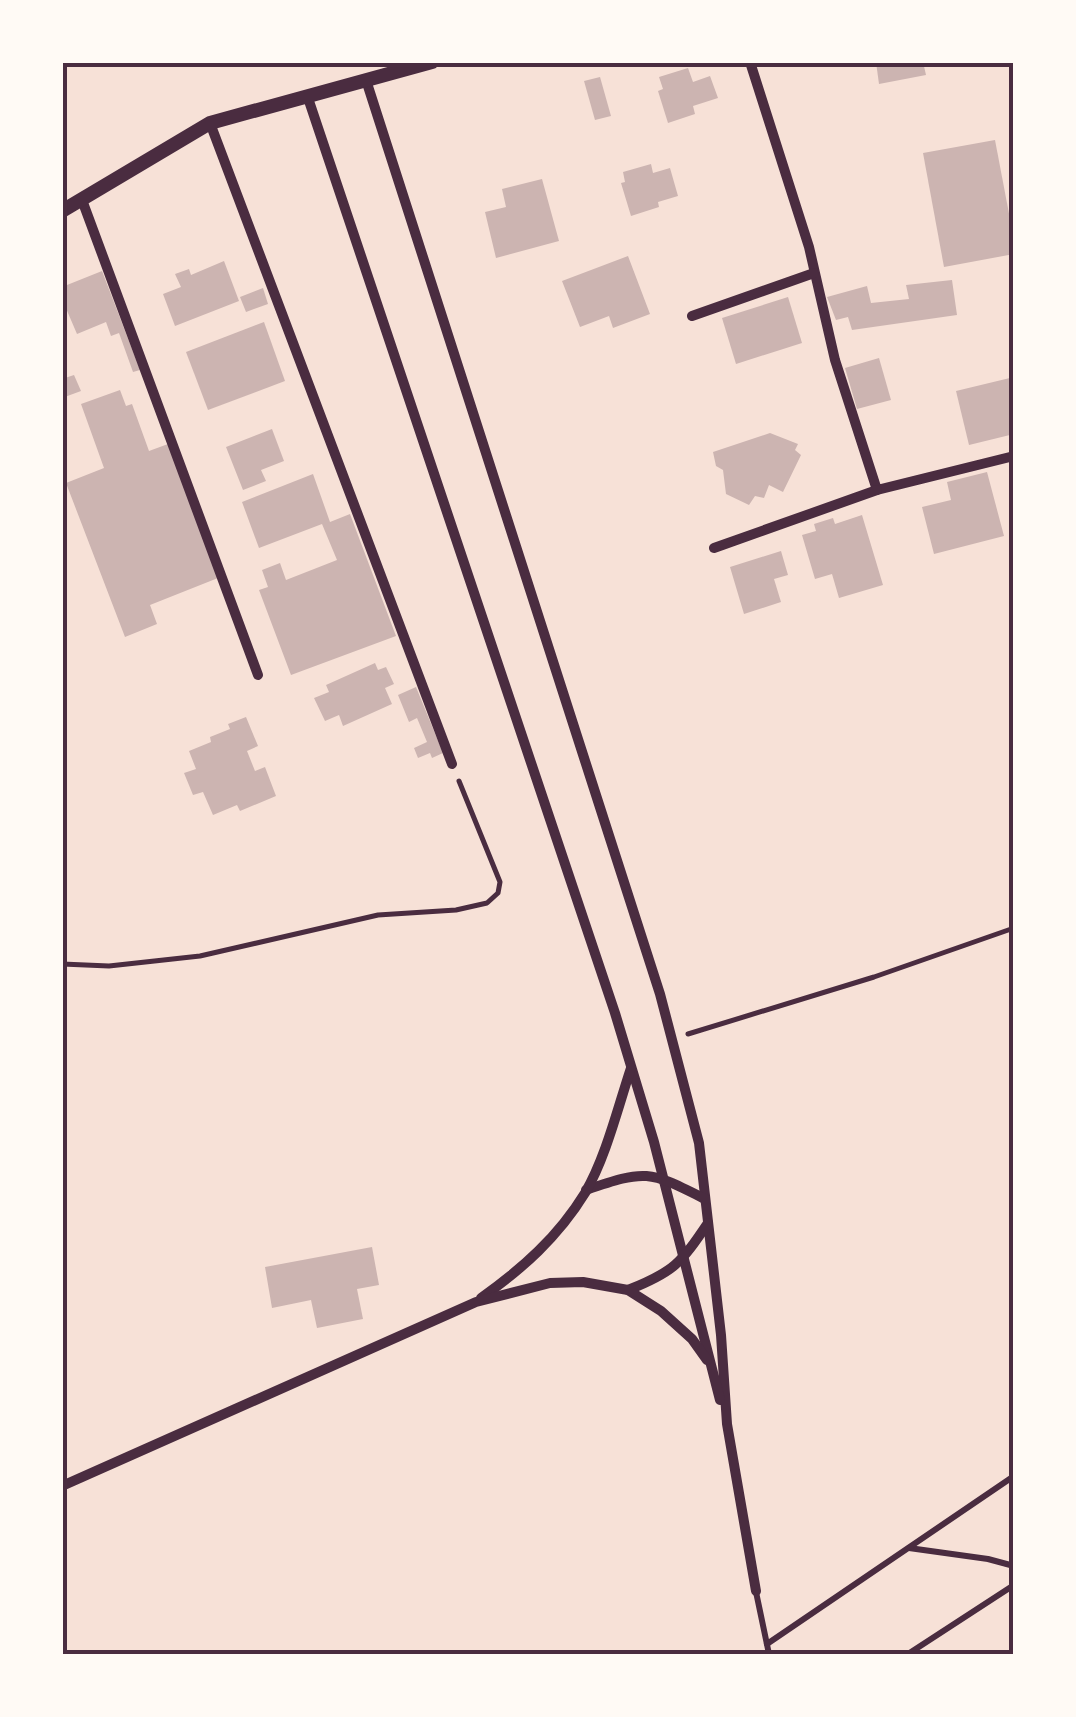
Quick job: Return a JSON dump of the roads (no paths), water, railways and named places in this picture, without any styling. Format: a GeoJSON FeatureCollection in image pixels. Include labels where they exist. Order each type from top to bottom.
{"type":"FeatureCollection","features":[{"type":"Feature","properties":{"kind":"street"},"geometry":{"type":"LineString","coordinates":[[62,211],[210,123],[432,62]]}},
{"type":"Feature","properties":{"kind":"street"},"geometry":{"type":"LineString","coordinates":[[750,62],[808,247],[835,360],[876,490]]}},
{"type":"Feature","properties":{"kind":"street"},"geometry":{"type":"LineString","coordinates":[[366,80],[660,994],[699,1143],[727,1424],[756,1591]]}},
{"type":"Feature","properties":{"kind":"street"},"geometry":{"type":"LineString","coordinates":[[307,96],[632,1066],[727,1424]]}},
{"type":"Feature","properties":{"kind":"street"},"geometry":{"type":"LineString","coordinates":[[210,123],[452,764]]}},
{"type":"Feature","properties":{"kind":"street"},"geometry":{"type":"LineString","coordinates":[[82,200],[258,675]]}},
{"type":"Feature","properties":{"kind":"street"},"geometry":{"type":"LineString","coordinates":[[692,316],[814,273]]}},
{"type":"Feature","properties":{"kind":"street"},"geometry":{"type":"LineString","coordinates":[[714,548],[876,490],[1014,456]]}},
{"type":"Feature","properties":{"kind":"street"},"geometry":{"type":"LineString","coordinates":[[476,1302],[518,1272],[541,1249],[586,1190],[632,1066]]}},
{"type":"Feature","properties":{"kind":"street"},"geometry":{"type":"LineString","coordinates":[[586,1190],[646,1174],[705,1199]]}},
{"type":"Feature","properties":{"kind":"street"},"geometry":{"type":"LineString","coordinates":[[628,1290],[656,1279],[682,1260],[708,1223]]}},
{"type":"Feature","properties":{"kind":"street"},"geometry":{"type":"LineString","coordinates":[[62,1486],[476,1302],[550,1283],[584,1282],[628,1290],[661,1311],[692,1339],[710,1364]]}},
{"type":"Feature","properties":{"kind":"lane"},"geometry":{"type":"LineString","coordinates":[[766,1644],[1014,1476]]}},
{"type":"Feature","properties":{"kind":"lane"},"geometry":{"type":"LineString","coordinates":[[908,1548],[1014,1566]]}},
{"type":"Feature","properties":{"kind":"lane"},"geometry":{"type":"LineString","coordinates":[[908,1654],[1014,1585]]}},
{"type":"Feature","properties":{"kind":"lane"},"geometry":{"type":"LineString","coordinates":[[756,1591],[769,1654]]}}]}
